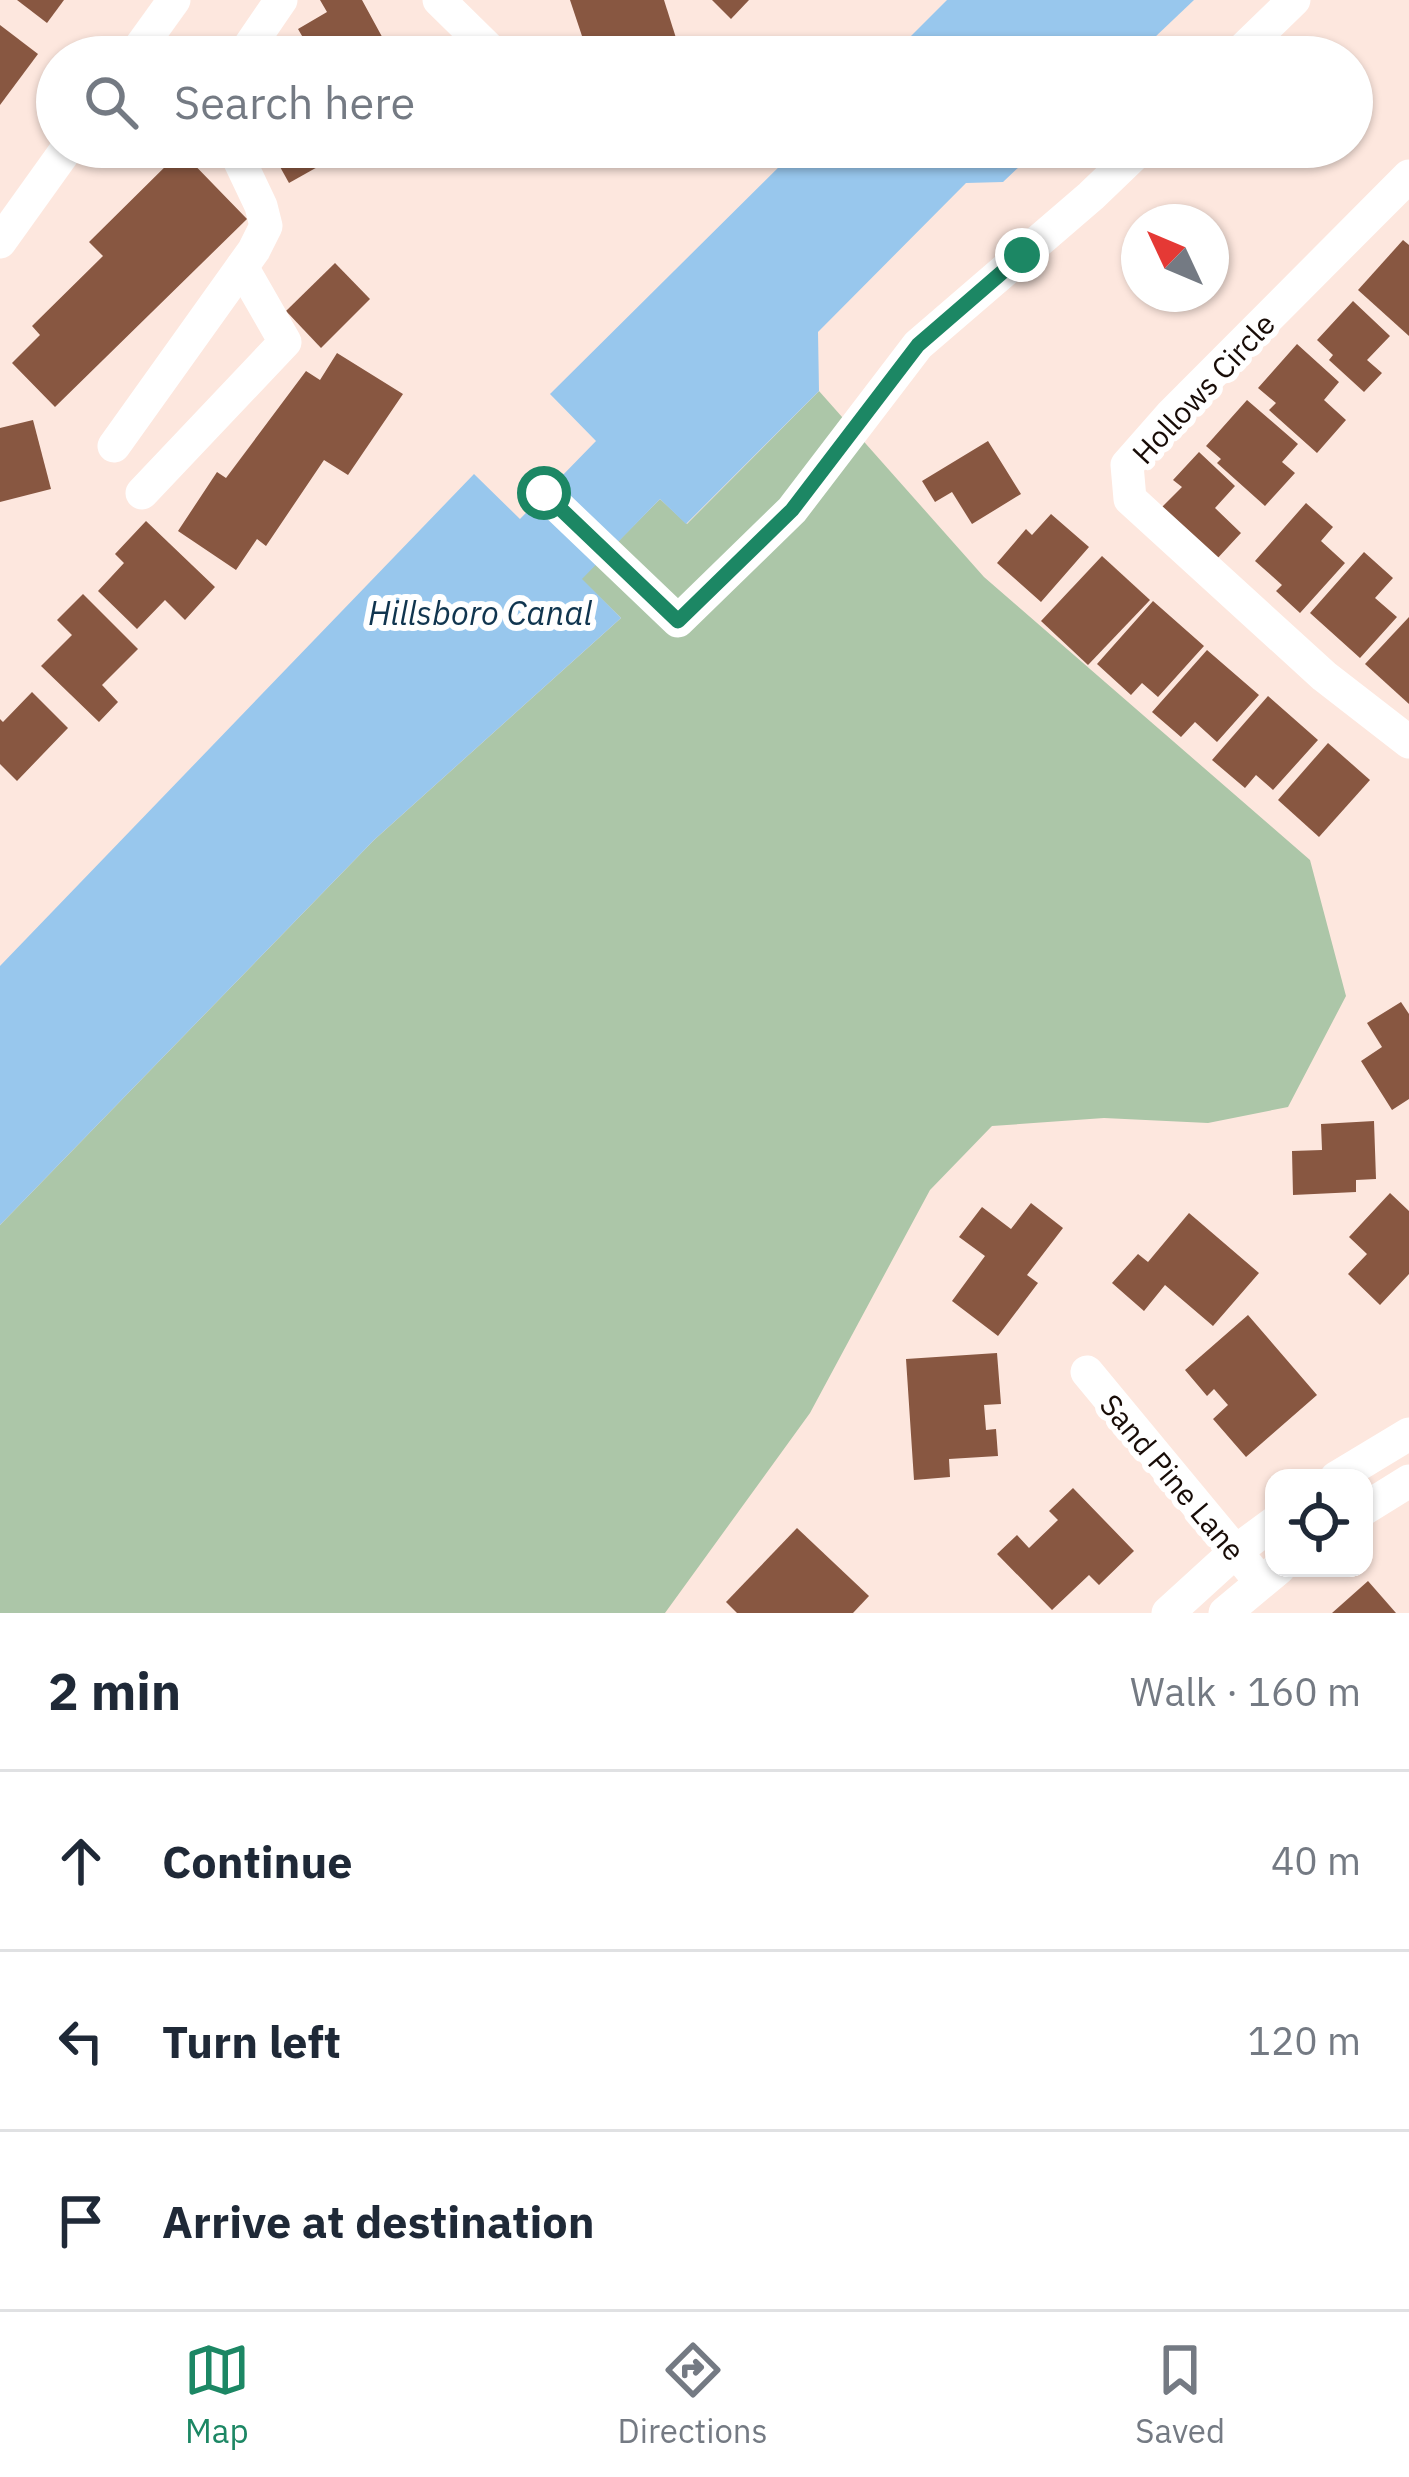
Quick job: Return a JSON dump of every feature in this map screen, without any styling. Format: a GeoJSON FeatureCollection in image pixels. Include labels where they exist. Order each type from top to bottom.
{"type":"FeatureCollection","features":[{"type":"Feature","properties":{"kind":"street"},"geometry":{"type":"LineString","coordinates":[[148,36],[174,0]]}},
{"type":"Feature","properties":{"kind":"street"},"geometry":{"type":"LineString","coordinates":[[256,36],[281,0]]}},
{"type":"Feature","properties":{"kind":"street"},"geometry":{"type":"LineString","coordinates":[[439,0],[476,36]]}},
{"type":"Feature","properties":{"kind":"street"},"geometry":{"type":"LineString","coordinates":[[1257,36],[1294,0]]}},
{"type":"Feature","properties":{"kind":"street"},"geometry":{"type":"LineString","coordinates":[[0,242],[53,168]]}},
{"type":"Feature","properties":{"kind":"street"},"geometry":{"type":"LineString","coordinates":[[115,446],[266,226],[243,168]]}},
{"type":"Feature","properties":{"kind":"street"},"geometry":{"type":"LineString","coordinates":[[544,493],[678,621],[792,510],[918,345],[1120,168]]}},
{"type":"Feature","properties":{"kind":"street","name":"Hollows Circle"},"geometry":{"type":"LineString","coordinates":[[1409,176],[1127,465],[1130,499],[1324,676],[1409,742]]}},
{"type":"Feature","properties":{"kind":"street"},"geometry":{"type":"LineString","coordinates":[[142,493],[285,343],[242,267]]}},
{"type":"Feature","properties":{"kind":"street","name":"Sand Pine Lane"},"geometry":{"type":"LineString","coordinates":[[1087,1372],[1236,1552],[1265,1572]]}},
{"type":"Feature","properties":{"kind":"street"},"geometry":{"type":"LineString","coordinates":[[1351,1469],[1409,1433]]}},
{"type":"Feature","properties":{"kind":"street"},"geometry":{"type":"LineString","coordinates":[[1373,1503],[1409,1481]]}},
{"type":"Feature","properties":{"kind":"street"},"geometry":{"type":"LineString","coordinates":[[1168,1613],[1265,1530]]}},
{"type":"Feature","properties":{"kind":"street"},"geometry":{"type":"LineString","coordinates":[[1225,1613],[1267,1577]]}},
{"type":"Feature","properties":{"kind":"green space"},"geometry":{"type":"Polygon","coordinates":[[[819,391],[984,577],[1310,860],[1346,996],[1288,1107],[1208,1123],[1104,1118],[992,1126],[930,1190],[810,1413],[665,1613],[0,1613],[0,1225],[374,840],[621,618],[581,579],[660,499],[687,524],[819,391]]]}},
{"type":"Feature","properties":{"kind":"water"},"geometry":{"type":"Polygon","coordinates":[[[947,0],[1194,0],[1156,36],[911,36],[947,0]]]}},
{"type":"Feature","properties":{"kind":"water","name":"Hillsboro Canal"},"geometry":{"type":"Polygon","coordinates":[[[778,168],[1018,168],[1003,182],[966,183],[818,332],[819,391],[686,524],[660,499],[582,579],[621,618],[374,840],[0,1225],[0,966],[474,474],[520,519],[596,441],[550,394],[778,168]]]}},
{"type":"Feature","properties":{"kind":"building"},"geometry":{"type":"Polygon","coordinates":[[[17,0],[64,0],[47,23],[17,0]]]}},
{"type":"Feature","properties":{"kind":"building"},"geometry":{"type":"Polygon","coordinates":[[[320,0],[362,0],[382,36],[302,36],[298,29],[327,12],[320,0]]]}},
{"type":"Feature","properties":{"kind":"building"},"geometry":{"type":"Polygon","coordinates":[[[570,0],[664,0],[675,36],[582,36],[570,0]]]}},
{"type":"Feature","properties":{"kind":"building"},"geometry":{"type":"Polygon","coordinates":[[[712,0],[749,0],[731,19],[712,0]]]}},
{"type":"Feature","properties":{"kind":"building"},"geometry":{"type":"Polygon","coordinates":[[[0,25],[36,57],[0,105],[0,25]]]}},
{"type":"Feature","properties":{"kind":"building"},"geometry":{"type":"Polygon","coordinates":[[[164,168],[198,168],[247,219],[55,407],[12,363],[40,335],[32,326],[103,256],[89,242],[164,168]]]}},
{"type":"Feature","properties":{"kind":"building"},"geometry":{"type":"Polygon","coordinates":[[[281,168],[316,168],[289,183],[281,168]]]}},
{"type":"Feature","properties":{"kind":"building"},"geometry":{"type":"Polygon","coordinates":[[[1403,240],[1409,245],[1409,336],[1358,290],[1403,240]]]}},
{"type":"Feature","properties":{"kind":"building"},"geometry":{"type":"Polygon","coordinates":[[[335,263],[370,299],[321,348],[286,311],[335,263]]]}},
{"type":"Feature","properties":{"kind":"building"},"geometry":{"type":"Polygon","coordinates":[[[1353,301],[1390,336],[1367,360],[1382,373],[1364,392],[1329,360],[1333,355],[1317,340],[1353,301]]]}},
{"type":"Feature","properties":{"kind":"building"},"geometry":{"type":"Polygon","coordinates":[[[1297,344],[1339,382],[1324,400],[1346,420],[1317,453],[1269,410],[1276,403],[1258,388],[1297,344]]]}},
{"type":"Feature","properties":{"kind":"building"},"geometry":{"type":"Polygon","coordinates":[[[337,353],[403,394],[348,475],[324,460],[266,546],[257,539],[236,570],[178,531],[217,472],[226,478],[306,371],[320,380],[337,353]]]}},
{"type":"Feature","properties":{"kind":"building"},"geometry":{"type":"Polygon","coordinates":[[[1247,400],[1298,444],[1282,462],[1295,473],[1265,506],[1217,463],[1221,459],[1206,446],[1247,400]]]}},
{"type":"Feature","properties":{"kind":"building"},"geometry":{"type":"Polygon","coordinates":[[[33,420],[51,489],[0,502],[0,428],[33,420]]]}},
{"type":"Feature","properties":{"kind":"building"},"geometry":{"type":"Polygon","coordinates":[[[988,441],[1021,494],[972,524],[952,492],[935,502],[922,481],[988,441]]]}},
{"type":"Feature","properties":{"kind":"building"},"geometry":{"type":"Polygon","coordinates":[[[1199,452],[1235,486],[1215,508],[1241,533],[1215,561],[1160,509],[1182,487],[1173,480],[1199,452]]]}},
{"type":"Feature","properties":{"kind":"building"},"geometry":{"type":"Polygon","coordinates":[[[1306,503],[1333,527],[1321,541],[1345,563],[1300,613],[1276,591],[1282,585],[1255,561],[1306,503]]]}},
{"type":"Feature","properties":{"kind":"building"},"geometry":{"type":"Polygon","coordinates":[[[1051,514],[1089,547],[1041,602],[997,563],[1026,529],[1032,535],[1051,514]]]}},
{"type":"Feature","properties":{"kind":"building"},"geometry":{"type":"Polygon","coordinates":[[[146,521],[215,587],[185,620],[165,600],[137,629],[98,591],[124,563],[115,554],[146,521]]]}},
{"type":"Feature","properties":{"kind":"building"},"geometry":{"type":"Polygon","coordinates":[[[1364,552],[1393,578],[1375,598],[1397,617],[1360,658],[1310,613],[1364,552]]]}},
{"type":"Feature","properties":{"kind":"building"},"geometry":{"type":"Polygon","coordinates":[[[1102,556],[1150,600],[1088,665],[1041,621],[1102,556]]]}},
{"type":"Feature","properties":{"kind":"building"},"geometry":{"type":"Polygon","coordinates":[[[83,594],[138,649],[102,685],[118,702],[99,722],[41,666],[72,635],[57,620],[83,594]]]}},
{"type":"Feature","properties":{"kind":"building"},"geometry":{"type":"Polygon","coordinates":[[[1153,601],[1204,646],[1158,697],[1142,683],[1131,695],[1097,664],[1153,601]]]}},
{"type":"Feature","properties":{"kind":"building"},"geometry":{"type":"Polygon","coordinates":[[[1409,617],[1409,704],[1365,664],[1409,617]]]}},
{"type":"Feature","properties":{"kind":"building"},"geometry":{"type":"Polygon","coordinates":[[[1207,650],[1259,695],[1217,742],[1195,722],[1181,737],[1152,712],[1207,650]]]}},
{"type":"Feature","properties":{"kind":"building"},"geometry":{"type":"Polygon","coordinates":[[[32,692],[68,728],[17,781],[0,764],[0,719],[3,722],[32,692]]]}},
{"type":"Feature","properties":{"kind":"building"},"geometry":{"type":"Polygon","coordinates":[[[1268,696],[1318,740],[1273,790],[1256,775],[1245,788],[1212,760],[1268,696]]]}},
{"type":"Feature","properties":{"kind":"building"},"geometry":{"type":"Polygon","coordinates":[[[1328,743],[1370,780],[1319,837],[1278,800],[1328,743]]]}},
{"type":"Feature","properties":{"kind":"building"},"geometry":{"type":"Polygon","coordinates":[[[1401,1002],[1409,1014],[1409,1099],[1392,1110],[1361,1061],[1382,1047],[1367,1023],[1401,1002]]]}},
{"type":"Feature","properties":{"kind":"building"},"geometry":{"type":"Polygon","coordinates":[[[1374,1121],[1376,1179],[1356,1180],[1356,1192],[1293,1195],[1292,1151],[1322,1150],[1321,1124],[1374,1121]]]}},
{"type":"Feature","properties":{"kind":"building"},"geometry":{"type":"Polygon","coordinates":[[[1390,1193],[1409,1211],[1409,1274],[1380,1305],[1348,1274],[1367,1254],[1349,1237],[1390,1193]]]}},
{"type":"Feature","properties":{"kind":"building"},"geometry":{"type":"Polygon","coordinates":[[[1031,1203],[1063,1228],[1027,1275],[1038,1283],[998,1336],[952,1301],[985,1256],[959,1237],[982,1207],[1011,1229],[1031,1203]]]}},
{"type":"Feature","properties":{"kind":"building"},"geometry":{"type":"Polygon","coordinates":[[[1189,1213],[1259,1273],[1213,1326],[1165,1285],[1144,1311],[1112,1283],[1138,1254],[1148,1262],[1189,1213]]]}},
{"type":"Feature","properties":{"kind":"building"},"geometry":{"type":"Polygon","coordinates":[[[1248,1315],[1317,1395],[1246,1457],[1213,1419],[1228,1405],[1214,1389],[1207,1396],[1185,1370],[1248,1315]]]}},
{"type":"Feature","properties":{"kind":"building"},"geometry":{"type":"Polygon","coordinates":[[[997,1353],[1001,1404],[984,1405],[986,1430],[996,1429],[998,1456],[949,1459],[950,1477],[914,1480],[906,1359],[997,1353]]]}},
{"type":"Feature","properties":{"kind":"building"},"geometry":{"type":"Polygon","coordinates":[[[1073,1488],[1134,1551],[1099,1585],[1089,1575],[1052,1610],[997,1554],[1017,1535],[1029,1548],[1058,1520],[1049,1511],[1073,1488]]]}},
{"type":"Feature","properties":{"kind":"building"},"geometry":{"type":"Polygon","coordinates":[[[797,1528],[869,1596],[853,1613],[737,1613],[726,1602],[797,1528]]]}},
{"type":"Feature","properties":{"kind":"building"},"geometry":{"type":"Polygon","coordinates":[[[1368,1581],[1396,1613],[1332,1613],[1368,1581]]]}},
{"type":"Feature","properties":{"kind":"route"},"geometry":{"type":"LineString","coordinates":[[544,493],[678,621],[792,510],[918,345],[1022,255]]}}]}
